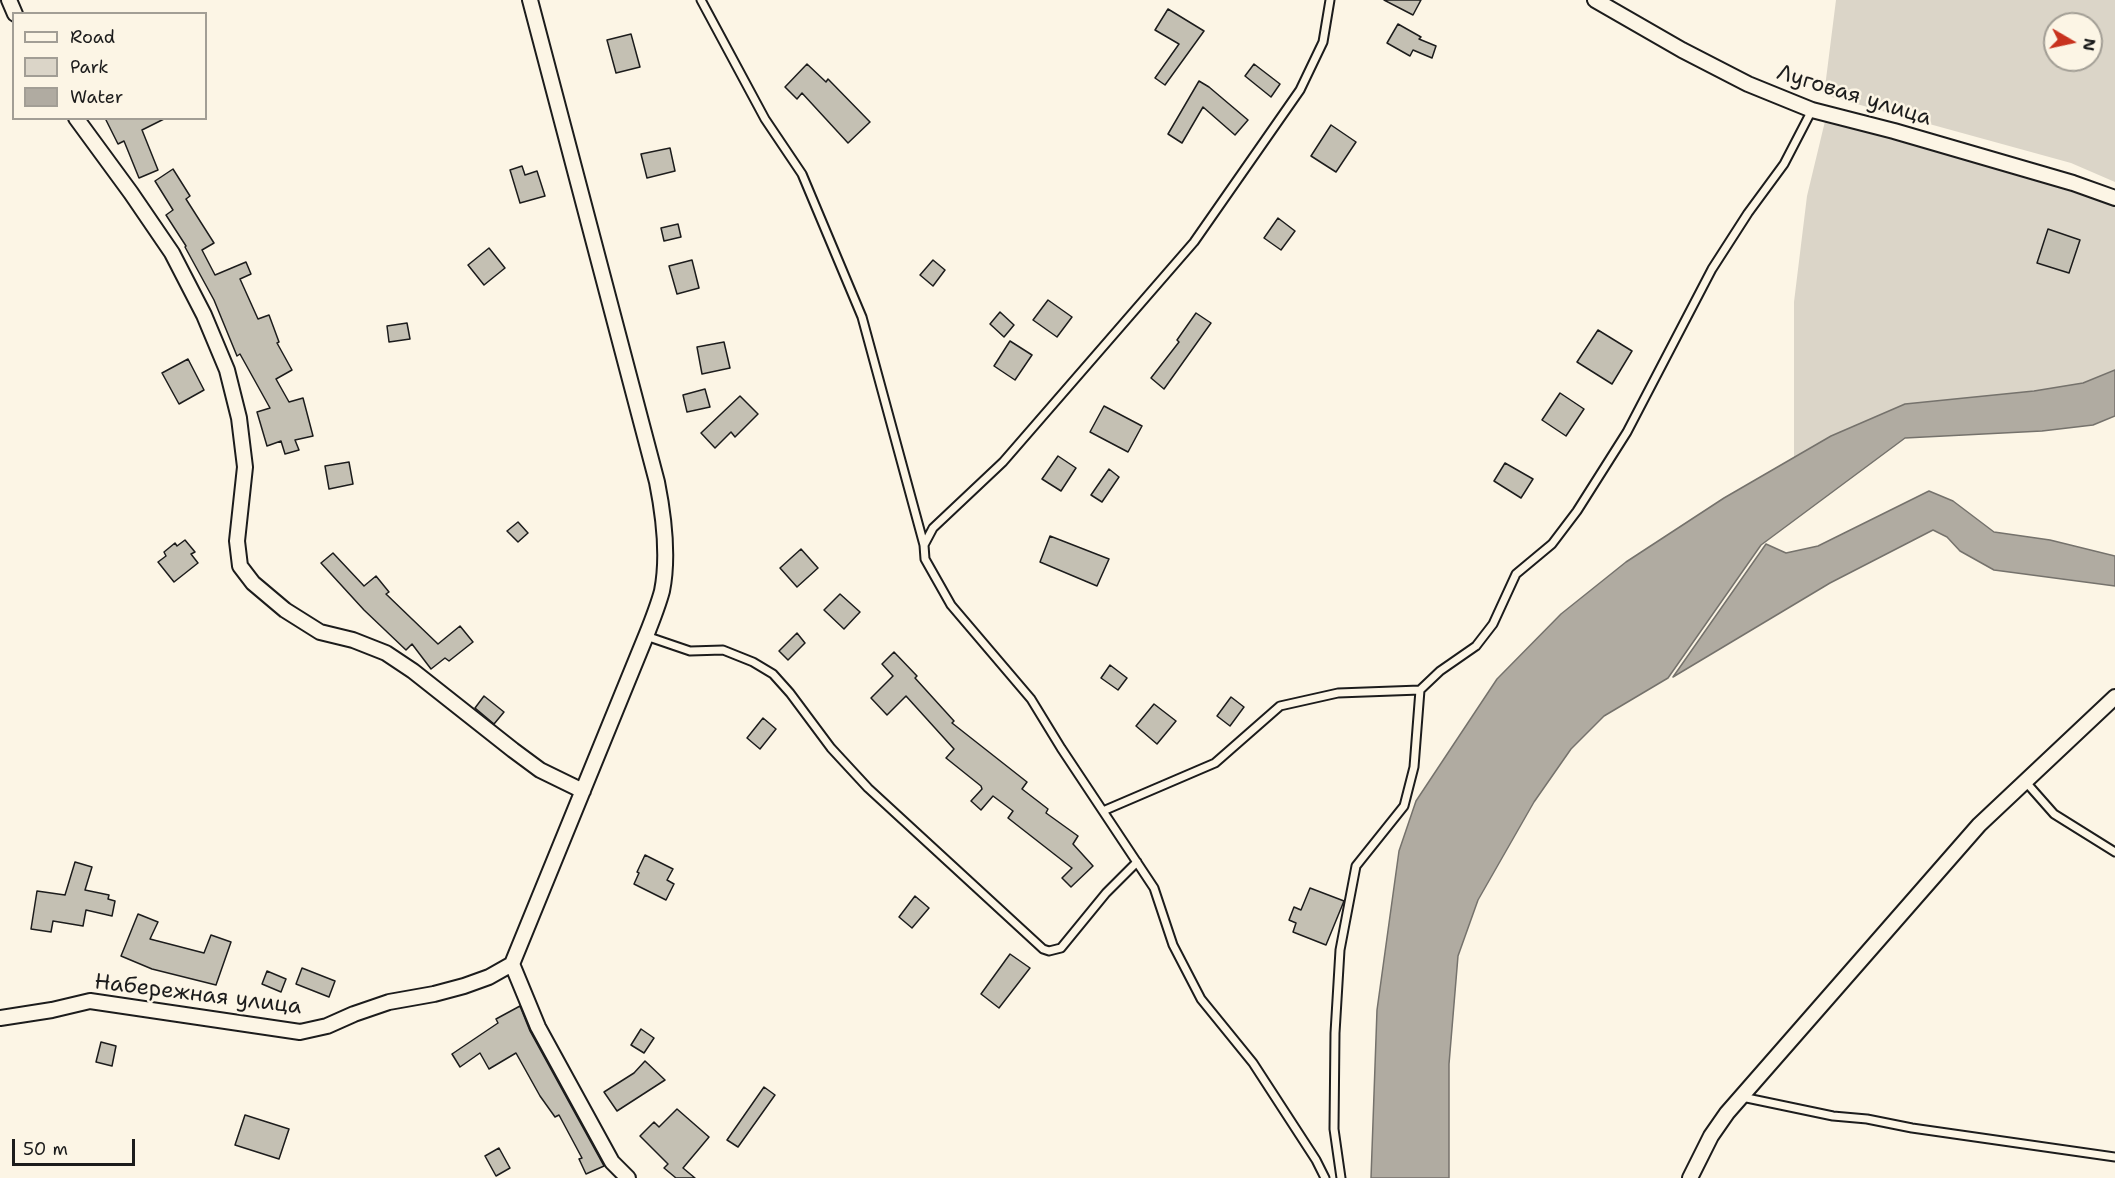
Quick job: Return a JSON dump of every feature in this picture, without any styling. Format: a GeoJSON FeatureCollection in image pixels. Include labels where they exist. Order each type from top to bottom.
{"type":"FeatureCollection","features":[{"type":"Feature","properties":{"kind":"street"},"geometry":{"type":"LineString","coordinates":[[530,0],[657,482],[662,508],[665,563],[662,590],[646,636],[512,964],[538,1027],[612,1161],[627,1178]]}},
{"type":"Feature","properties":{"kind":"street","name":"Луговая улица"},"geometry":{"type":"LineString","coordinates":[[1595,0],[1682,50],[1748,84],[1812,110],[1917,137],[2073,183],[2115,198]]}},
{"type":"Feature","properties":{"kind":"street"},"geometry":{"type":"LineString","coordinates":[[77,120],[172,253],[204,315],[227,370],[239,418],[245,467],[237,541],[240,566],[253,583],[285,610],[320,632],[353,640],[387,653],[414,671],[540,770],[583,791]]}},
{"type":"Feature","properties":{"kind":"street"},"geometry":{"type":"LineString","coordinates":[[1690,1178],[1711,1136],[1741,1097],[1979,825],[2024,780],[2115,697]]}},
{"type":"Feature","properties":{"kind":"street","name":"Набережная улица"},"geometry":{"type":"LineString","coordinates":[[0,1018],[90,1001],[300,1032],[327,1026],[388,1002],[464,986],[489,977],[512,964]]}},
{"type":"Feature","properties":{"kind":"lane"},"geometry":{"type":"LineString","coordinates":[[701,0],[765,119],[802,174],[862,317],[924,545],[925,559],[951,605],[1031,699],[1154,888],[1173,945],[1201,999],[1253,1063],[1310,1150],[1325,1178]]}},
{"type":"Feature","properties":{"kind":"lane"},"geometry":{"type":"LineString","coordinates":[[924,545],[933,528],[1004,462],[1194,242],[1300,90],[1323,42],[1330,0]]}},
{"type":"Feature","properties":{"kind":"lane"},"geometry":{"type":"LineString","coordinates":[[1103,811],[1215,763],[1280,706],[1338,693],[1420,690],[1440,671],[1476,646],[1493,624],[1516,574],[1552,544],[1577,511],[1627,432],[1712,269],[1748,213],[1784,164],[1812,110]]}},
{"type":"Feature","properties":{"kind":"lane"},"geometry":{"type":"LineString","coordinates":[[646,636],[690,651],[723,650],[753,662],[772,674],[790,693],[831,748],[868,788],[1043,949],[1049,951],[1061,948],[1106,893],[1137,862]]}},
{"type":"Feature","properties":{"kind":"lane"},"geometry":{"type":"LineString","coordinates":[[1341,1178],[1334,1129],[1335,1033],[1340,951],[1356,866],[1404,806],[1414,767],[1420,690]]}},
{"type":"Feature","properties":{"kind":"lane"},"geometry":{"type":"LineString","coordinates":[[2024,780],[2054,814],[2115,852]]}},
{"type":"Feature","properties":{"kind":"lane"},"geometry":{"type":"LineString","coordinates":[[1741,1097],[1833,1116],[1867,1119],[1912,1128],[2115,1157]]}},
{"type":"Feature","properties":{"kind":"green space"},"geometry":{"type":"Polygon","coordinates":[[[1836,0],[2115,0],[2115,182],[2071,163],[1824,95],[1836,0]]]}},
{"type":"Feature","properties":{"kind":"green space"},"geometry":{"type":"Polygon","coordinates":[[[1826,117],[1984,163],[2115,206],[2115,370],[2083,383],[2034,391],[1831,436],[1794,458],[1794,302],[1807,196],[1826,117]]]}},
{"type":"Feature","properties":{"kind":"water"},"geometry":{"type":"Polygon","coordinates":[[[2115,370],[2115,416],[2093,425],[2042,431],[1905,438],[1761,545],[1668,678],[1604,716],[1571,749],[1534,802],[1478,900],[1458,956],[1449,1064],[1449,1178],[1371,1178],[1377,1010],[1399,851],[1416,801],[1497,679],[1561,614],[1626,562],[1724,498],[1831,436],[1905,404],[2034,391],[2083,383],[2115,370]]]}},
{"type":"Feature","properties":{"kind":"water"},"geometry":{"type":"Polygon","coordinates":[[[1929,491],[1953,501],[1994,532],[2050,540],[2115,556],[2115,586],[1994,570],[1960,551],[1947,537],[1933,530],[1830,583],[1673,677],[1766,544],[1786,553],[1818,546],[1929,491]]]}},
{"type":"Feature","properties":{"kind":"building"},"geometry":{"type":"Polygon","coordinates":[[[1384,0],[1421,0],[1413,15],[1384,0]]]}},
{"type":"Feature","properties":{"kind":"building"},"geometry":{"type":"Polygon","coordinates":[[[1168,9],[1204,31],[1165,85],[1155,78],[1179,44],[1155,30],[1168,9]]]}},
{"type":"Feature","properties":{"kind":"building"},"geometry":{"type":"Polygon","coordinates":[[[1398,24],[1421,37],[1419,39],[1436,46],[1432,58],[1413,50],[1410,56],[1387,43],[1398,24]]]}},
{"type":"Feature","properties":{"kind":"building"},"geometry":{"type":"Polygon","coordinates":[[[631,34],[640,67],[616,73],[607,40],[631,34]]]}},
{"type":"Feature","properties":{"kind":"building"},"geometry":{"type":"Polygon","coordinates":[[[807,64],[826,82],[828,79],[870,122],[848,143],[802,93],[797,99],[785,87],[807,64]]]}},
{"type":"Feature","properties":{"kind":"building"},"geometry":{"type":"Polygon","coordinates":[[[1254,64],[1280,84],[1271,97],[1245,76],[1254,64]]]}},
{"type":"Feature","properties":{"kind":"building"},"geometry":{"type":"Polygon","coordinates":[[[1199,81],[1248,120],[1235,135],[1203,107],[1182,143],[1168,134],[1199,81]]]}},
{"type":"Feature","properties":{"kind":"building"},"geometry":{"type":"Polygon","coordinates":[[[106,120],[162,120],[142,130],[158,170],[139,178],[124,141],[118,144],[106,120]]]}},
{"type":"Feature","properties":{"kind":"building"},"geometry":{"type":"Polygon","coordinates":[[[1331,125],[1356,142],[1336,172],[1311,156],[1331,125]]]}},
{"type":"Feature","properties":{"kind":"building"},"geometry":{"type":"Polygon","coordinates":[[[670,148],[675,171],[647,178],[641,154],[670,148]]]}},
{"type":"Feature","properties":{"kind":"building"},"geometry":{"type":"Polygon","coordinates":[[[522,166],[525,175],[537,171],[545,196],[520,203],[510,170],[522,166]]]}},
{"type":"Feature","properties":{"kind":"building"},"geometry":{"type":"Polygon","coordinates":[[[173,169],[190,196],[186,199],[214,243],[202,250],[215,275],[246,262],[251,274],[240,279],[258,319],[269,315],[279,342],[277,343],[292,370],[276,379],[289,402],[303,398],[313,436],[295,440],[299,450],[285,454],[281,441],[267,446],[257,412],[270,408],[240,354],[237,356],[214,300],[186,246],[166,215],[173,210],[155,181],[173,169]]]}},
{"type":"Feature","properties":{"kind":"building"},"geometry":{"type":"Polygon","coordinates":[[[1278,218],[1295,231],[1281,250],[1264,238],[1278,218]]]}},
{"type":"Feature","properties":{"kind":"building"},"geometry":{"type":"Polygon","coordinates":[[[678,224],[681,237],[664,241],[661,228],[678,224]]]}},
{"type":"Feature","properties":{"kind":"building"},"geometry":{"type":"Polygon","coordinates":[[[2048,229],[2080,240],[2069,273],[2037,263],[2048,229]]]}},
{"type":"Feature","properties":{"kind":"building"},"geometry":{"type":"Polygon","coordinates":[[[489,248],[505,268],[484,285],[468,265],[489,248]]]}},
{"type":"Feature","properties":{"kind":"building"},"geometry":{"type":"Polygon","coordinates":[[[692,260],[699,288],[677,294],[669,266],[692,260]]]}},
{"type":"Feature","properties":{"kind":"building"},"geometry":{"type":"Polygon","coordinates":[[[933,260],[945,270],[933,286],[920,275],[933,260]]]}},
{"type":"Feature","properties":{"kind":"building"},"geometry":{"type":"Polygon","coordinates":[[[1048,300],[1072,317],[1057,337],[1033,320],[1048,300]]]}},
{"type":"Feature","properties":{"kind":"building"},"geometry":{"type":"Polygon","coordinates":[[[1000,312],[1014,325],[1004,337],[990,324],[1000,312]]]}},
{"type":"Feature","properties":{"kind":"building"},"geometry":{"type":"Polygon","coordinates":[[[1196,313],[1211,323],[1164,389],[1151,378],[1179,342],[1177,340],[1196,313]]]}},
{"type":"Feature","properties":{"kind":"building"},"geometry":{"type":"Polygon","coordinates":[[[407,323],[410,339],[389,342],[387,326],[407,323]]]}},
{"type":"Feature","properties":{"kind":"building"},"geometry":{"type":"Polygon","coordinates":[[[1598,330],[1632,351],[1612,384],[1577,362],[1598,330]]]}},
{"type":"Feature","properties":{"kind":"building"},"geometry":{"type":"Polygon","coordinates":[[[1010,341],[1032,355],[1015,380],[994,366],[1010,341]]]}},
{"type":"Feature","properties":{"kind":"building"},"geometry":{"type":"Polygon","coordinates":[[[724,342],[730,368],[702,374],[697,347],[724,342]]]}},
{"type":"Feature","properties":{"kind":"building"},"geometry":{"type":"Polygon","coordinates":[[[188,359],[204,390],[179,404],[162,373],[188,359]]]}},
{"type":"Feature","properties":{"kind":"building"},"geometry":{"type":"Polygon","coordinates":[[[705,389],[710,407],[687,412],[683,395],[705,389]]]}},
{"type":"Feature","properties":{"kind":"building"},"geometry":{"type":"Polygon","coordinates":[[[1560,393],[1584,409],[1566,436],[1542,420],[1560,393]]]}},
{"type":"Feature","properties":{"kind":"building"},"geometry":{"type":"Polygon","coordinates":[[[740,396],[758,414],[735,437],[731,432],[715,448],[701,433],[740,396]]]}},
{"type":"Feature","properties":{"kind":"building"},"geometry":{"type":"Polygon","coordinates":[[[1104,406],[1142,426],[1128,452],[1090,432],[1104,406]]]}},
{"type":"Feature","properties":{"kind":"building"},"geometry":{"type":"Polygon","coordinates":[[[1058,456],[1076,468],[1061,491],[1042,479],[1058,456]]]}},
{"type":"Feature","properties":{"kind":"building"},"geometry":{"type":"Polygon","coordinates":[[[349,462],[353,484],[329,489],[325,466],[349,462]]]}},
{"type":"Feature","properties":{"kind":"building"},"geometry":{"type":"Polygon","coordinates":[[[1505,463],[1533,479],[1521,498],[1494,481],[1505,463]]]}},
{"type":"Feature","properties":{"kind":"building"},"geometry":{"type":"Polygon","coordinates":[[[1109,469],[1119,477],[1102,502],[1091,495],[1109,469]]]}},
{"type":"Feature","properties":{"kind":"building"},"geometry":{"type":"Polygon","coordinates":[[[518,522],[528,533],[518,542],[507,531],[518,522]]]}},
{"type":"Feature","properties":{"kind":"building"},"geometry":{"type":"Polygon","coordinates":[[[1050,536],[1109,559],[1097,586],[1040,562],[1050,536]]]}},
{"type":"Feature","properties":{"kind":"building"},"geometry":{"type":"Polygon","coordinates":[[[185,540],[195,552],[191,554],[198,563],[174,582],[158,562],[166,556],[164,552],[175,543],[177,546],[185,540]]]}},
{"type":"Feature","properties":{"kind":"building"},"geometry":{"type":"Polygon","coordinates":[[[801,549],[818,568],[797,587],[780,568],[801,549]]]}},
{"type":"Feature","properties":{"kind":"building"},"geometry":{"type":"Polygon","coordinates":[[[333,553],[364,586],[376,576],[389,592],[386,594],[438,644],[460,626],[473,642],[449,661],[445,658],[431,669],[412,644],[406,650],[364,610],[321,563],[333,553]]]}},
{"type":"Feature","properties":{"kind":"building"},"geometry":{"type":"Polygon","coordinates":[[[840,594],[860,612],[844,629],[824,610],[840,594]]]}},
{"type":"Feature","properties":{"kind":"building"},"geometry":{"type":"Polygon","coordinates":[[[797,633],[805,643],[788,660],[779,651],[797,633]]]}},
{"type":"Feature","properties":{"kind":"building"},"geometry":{"type":"Polygon","coordinates":[[[894,652],[954,721],[952,723],[1027,782],[1022,789],[1048,809],[1046,813],[1078,836],[1073,844],[1093,866],[1071,887],[1062,878],[1072,868],[1008,818],[1013,811],[993,796],[981,810],[971,801],[982,789],[981,786],[946,758],[954,749],[906,696],[887,715],[871,698],[893,676],[882,664],[894,652]]]}},
{"type":"Feature","properties":{"kind":"building"},"geometry":{"type":"Polygon","coordinates":[[[1110,665],[1127,678],[1118,690],[1101,678],[1110,665]]]}},
{"type":"Feature","properties":{"kind":"building"},"geometry":{"type":"Polygon","coordinates":[[[484,696],[504,712],[494,724],[475,708],[484,696]]]}},
{"type":"Feature","properties":{"kind":"building"},"geometry":{"type":"Polygon","coordinates":[[[1231,697],[1244,707],[1230,726],[1217,716],[1231,697]]]}},
{"type":"Feature","properties":{"kind":"building"},"geometry":{"type":"Polygon","coordinates":[[[1154,704],[1176,721],[1157,744],[1136,726],[1154,704]]]}},
{"type":"Feature","properties":{"kind":"building"},"geometry":{"type":"Polygon","coordinates":[[[763,718],[776,729],[760,749],[747,738],[763,718]]]}},
{"type":"Feature","properties":{"kind":"building"},"geometry":{"type":"Polygon","coordinates":[[[645,855],[673,869],[667,880],[674,884],[666,900],[634,884],[645,855]]]}},
{"type":"Feature","properties":{"kind":"building"},"geometry":{"type":"Polygon","coordinates":[[[75,862],[92,867],[85,890],[109,895],[108,899],[115,901],[112,916],[86,910],[83,926],[53,921],[51,932],[31,929],[37,891],[65,895],[75,862]]]}},
{"type":"Feature","properties":{"kind":"building"},"geometry":{"type":"Polygon","coordinates":[[[1310,888],[1344,901],[1326,945],[1293,932],[1296,923],[1289,920],[1294,907],[1301,910],[1310,888]]]}},
{"type":"Feature","properties":{"kind":"building"},"geometry":{"type":"Polygon","coordinates":[[[915,896],[929,908],[912,928],[899,917],[915,896]]]}},
{"type":"Feature","properties":{"kind":"building"},"geometry":{"type":"Polygon","coordinates":[[[138,914],[158,922],[150,939],[204,953],[211,935],[231,942],[216,985],[152,969],[121,956],[138,914]]]}},
{"type":"Feature","properties":{"kind":"building"},"geometry":{"type":"Polygon","coordinates":[[[1010,954],[1030,968],[999,1008],[981,994],[1010,954]]]}},
{"type":"Feature","properties":{"kind":"building"},"geometry":{"type":"Polygon","coordinates":[[[302,968],[335,981],[329,997],[296,984],[302,968]]]}},
{"type":"Feature","properties":{"kind":"building"},"geometry":{"type":"Polygon","coordinates":[[[267,971],[286,979],[281,992],[262,984],[267,971]]]}},
{"type":"Feature","properties":{"kind":"building"},"geometry":{"type":"Polygon","coordinates":[[[520,1006],[530,1031],[604,1166],[586,1174],[579,1159],[582,1158],[559,1115],[555,1117],[540,1096],[516,1053],[489,1069],[480,1053],[460,1067],[452,1054],[498,1023],[496,1019],[520,1006]]]}},
{"type":"Feature","properties":{"kind":"building"},"geometry":{"type":"Polygon","coordinates":[[[641,1029],[654,1038],[644,1053],[631,1045],[641,1029]]]}},
{"type":"Feature","properties":{"kind":"building"},"geometry":{"type":"Polygon","coordinates":[[[101,1042],[116,1046],[112,1066],[96,1062],[101,1042]]]}},
{"type":"Feature","properties":{"kind":"building"},"geometry":{"type":"Polygon","coordinates":[[[645,1061],[665,1080],[617,1111],[604,1092],[634,1073],[645,1061]]]}},
{"type":"Feature","properties":{"kind":"building"},"geometry":{"type":"Polygon","coordinates":[[[764,1087],[775,1095],[738,1147],[727,1140],[764,1087]]]}},
{"type":"Feature","properties":{"kind":"building"},"geometry":{"type":"Polygon","coordinates":[[[677,1109],[709,1137],[683,1168],[695,1178],[676,1178],[664,1168],[668,1164],[640,1136],[654,1122],[659,1127],[677,1109]]]}},
{"type":"Feature","properties":{"kind":"building"},"geometry":{"type":"Polygon","coordinates":[[[245,1115],[289,1129],[279,1159],[235,1145],[245,1115]]]}},
{"type":"Feature","properties":{"kind":"building"},"geometry":{"type":"Polygon","coordinates":[[[499,1148],[510,1168],[496,1176],[485,1156],[499,1148]]]}}]}
